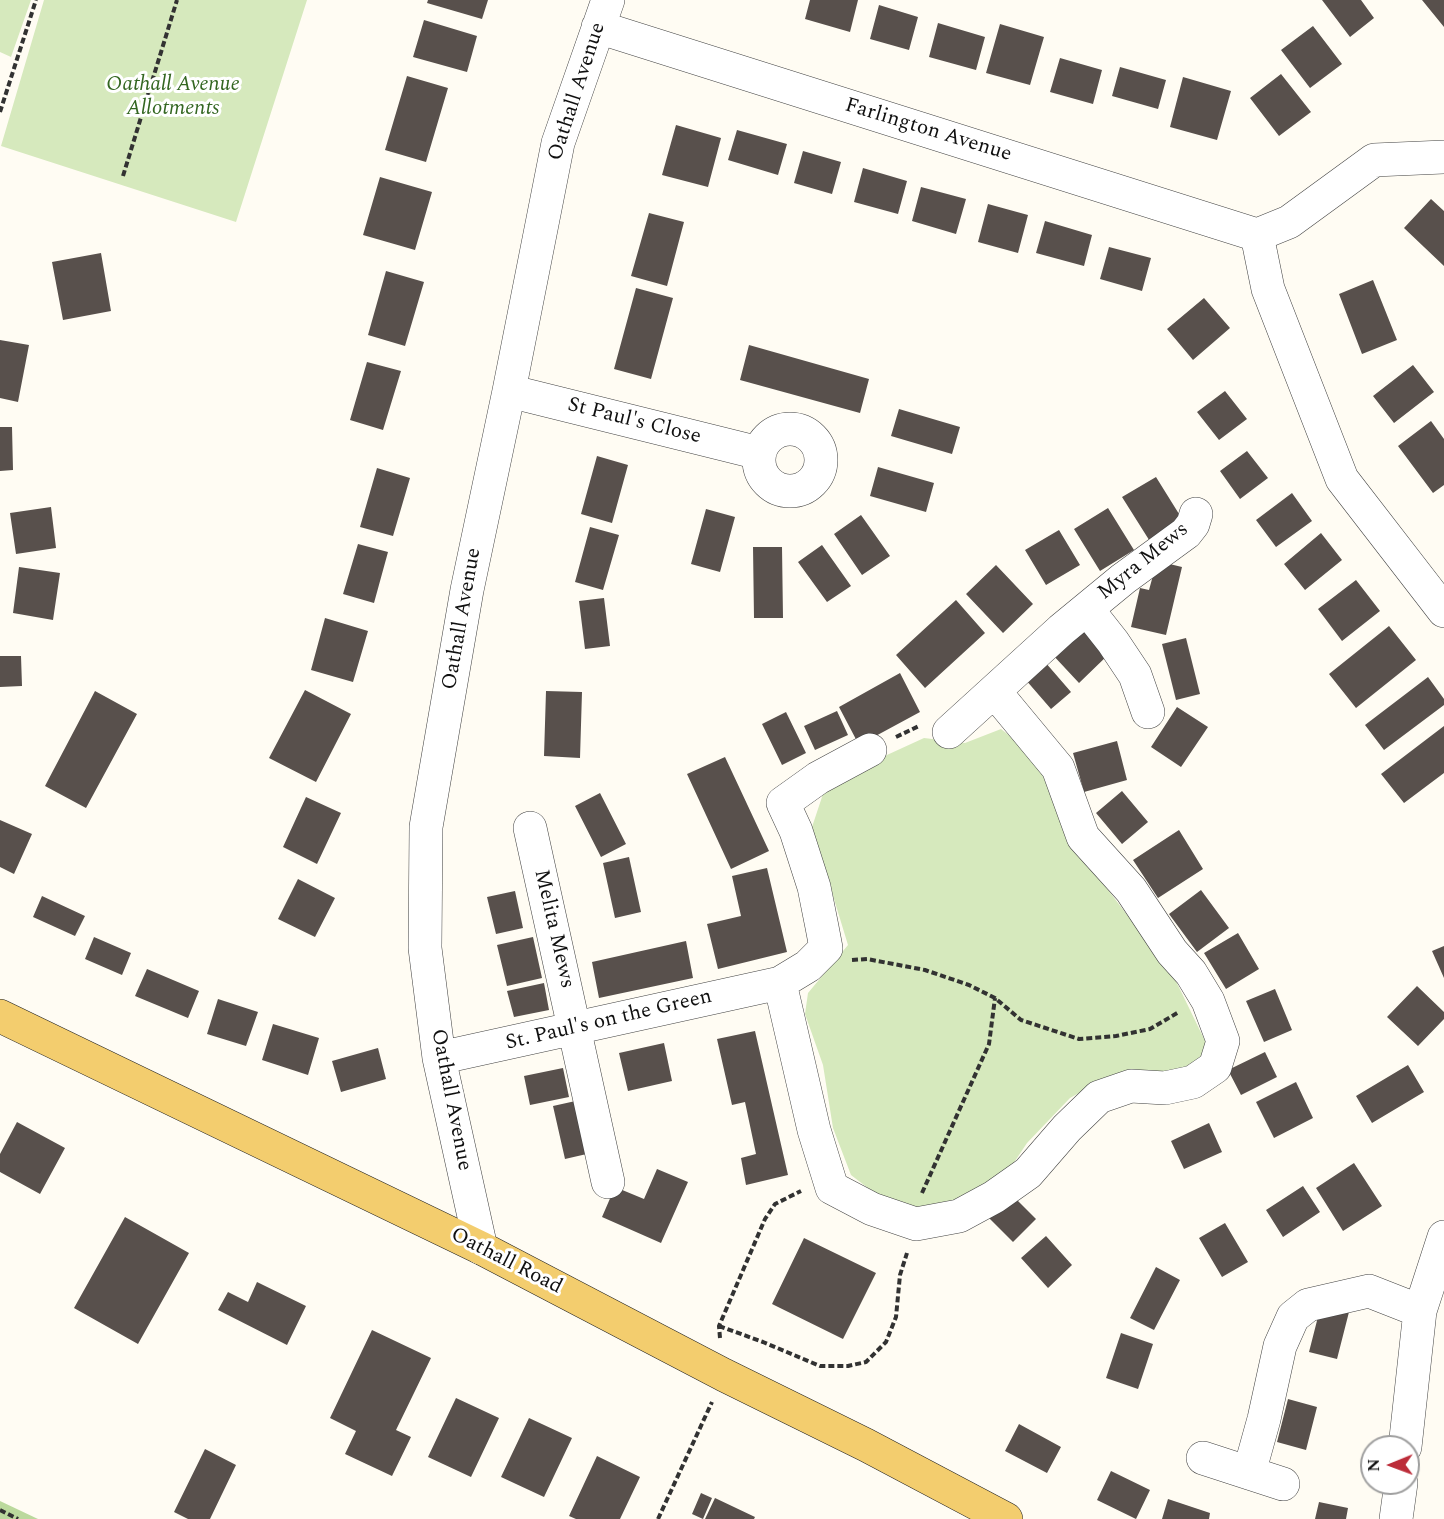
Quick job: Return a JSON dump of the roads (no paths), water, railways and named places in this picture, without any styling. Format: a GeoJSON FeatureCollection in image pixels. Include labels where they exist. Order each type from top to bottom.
{"type":"FeatureCollection","features":[{"type":"Feature","properties":{"kind":"main road","name":"Oathall Road"},"geometry":{"type":"LineString","coordinates":[[0,1016],[481,1248],[1006,1519]]}},
{"type":"Feature","properties":{"kind":"street","name":"Farlington Avenue"},"geometry":{"type":"LineString","coordinates":[[603,14],[1257,235]]}},
{"type":"Feature","properties":{"kind":"street","name":"Oathall Avenue"},"geometry":{"type":"LineString","coordinates":[[481,1248],[439,1058],[425,948],[426,826],[467,590],[558,143],[603,14]]}},
{"type":"Feature","properties":{"kind":"street"},"geometry":{"type":"LineString","coordinates":[[1444,157],[1374,160],[1289,222],[1257,235],[1268,289],[1342,479],[1444,611]]}},
{"type":"Feature","properties":{"kind":"street","name":"St Paul's Close"},"geometry":{"type":"LineString","coordinates":[[509,392],[759,453]]}},
{"type":"Feature","properties":{"kind":"street","name":"Myra Mews"},"geometry":{"type":"LineString","coordinates":[[995,692],[1087,609],[1186,532],[1193,524],[1196,514]]}},
{"type":"Feature","properties":{"kind":"street","name":"Myra Mews"},"geometry":{"type":"LineString","coordinates":[[1087,609],[1135,675],[1148,712]]}},
{"type":"Feature","properties":{"kind":"street"},"geometry":{"type":"LineString","coordinates":[[780,983],[814,1130],[832,1188],[872,1209],[916,1224],[959,1216],[994,1197],[1028,1173],[1067,1128],[1100,1097],[1131,1086],[1166,1088],[1193,1083],[1215,1067],[1223,1041],[1205,996],[1191,973],[1172,952],[1131,890],[1083,837],[1058,768],[995,692],[949,732]]}},
{"type":"Feature","properties":{"kind":"street","name":"St. Paul's on the Green"},"geometry":{"type":"LineString","coordinates":[[439,1058],[780,983],[808,966],[826,948],[814,887],[796,831],[783,803],[818,778],[870,750]]}},
{"type":"Feature","properties":{"kind":"street","name":"Melita Mews"},"geometry":{"type":"LineString","coordinates":[[530,828],[608,1182]]}},
{"type":"Feature","properties":{"kind":"street"},"geometry":{"type":"LineString","coordinates":[[1406,1435],[1420,1311],[1444,1237]]}},
{"type":"Feature","properties":{"kind":"street"},"geometry":{"type":"LineString","coordinates":[[1249,1473],[1280,1346],[1293,1317],[1308,1305],[1369,1291],[1420,1311]]}},
{"type":"Feature","properties":{"kind":"street"},"geometry":{"type":"LineString","coordinates":[[1203,1458],[1283,1485]]}},
{"type":"Feature","properties":{"kind":"street"},"geometry":{"type":"LineString","coordinates":[[1396,1519],[1399,1495]]}},
{"type":"Feature","properties":{"kind":"park label","name":"Oathall Avenue Allotments"},"geometry":{"type":"Point","coordinates":[173,98]}}]}
